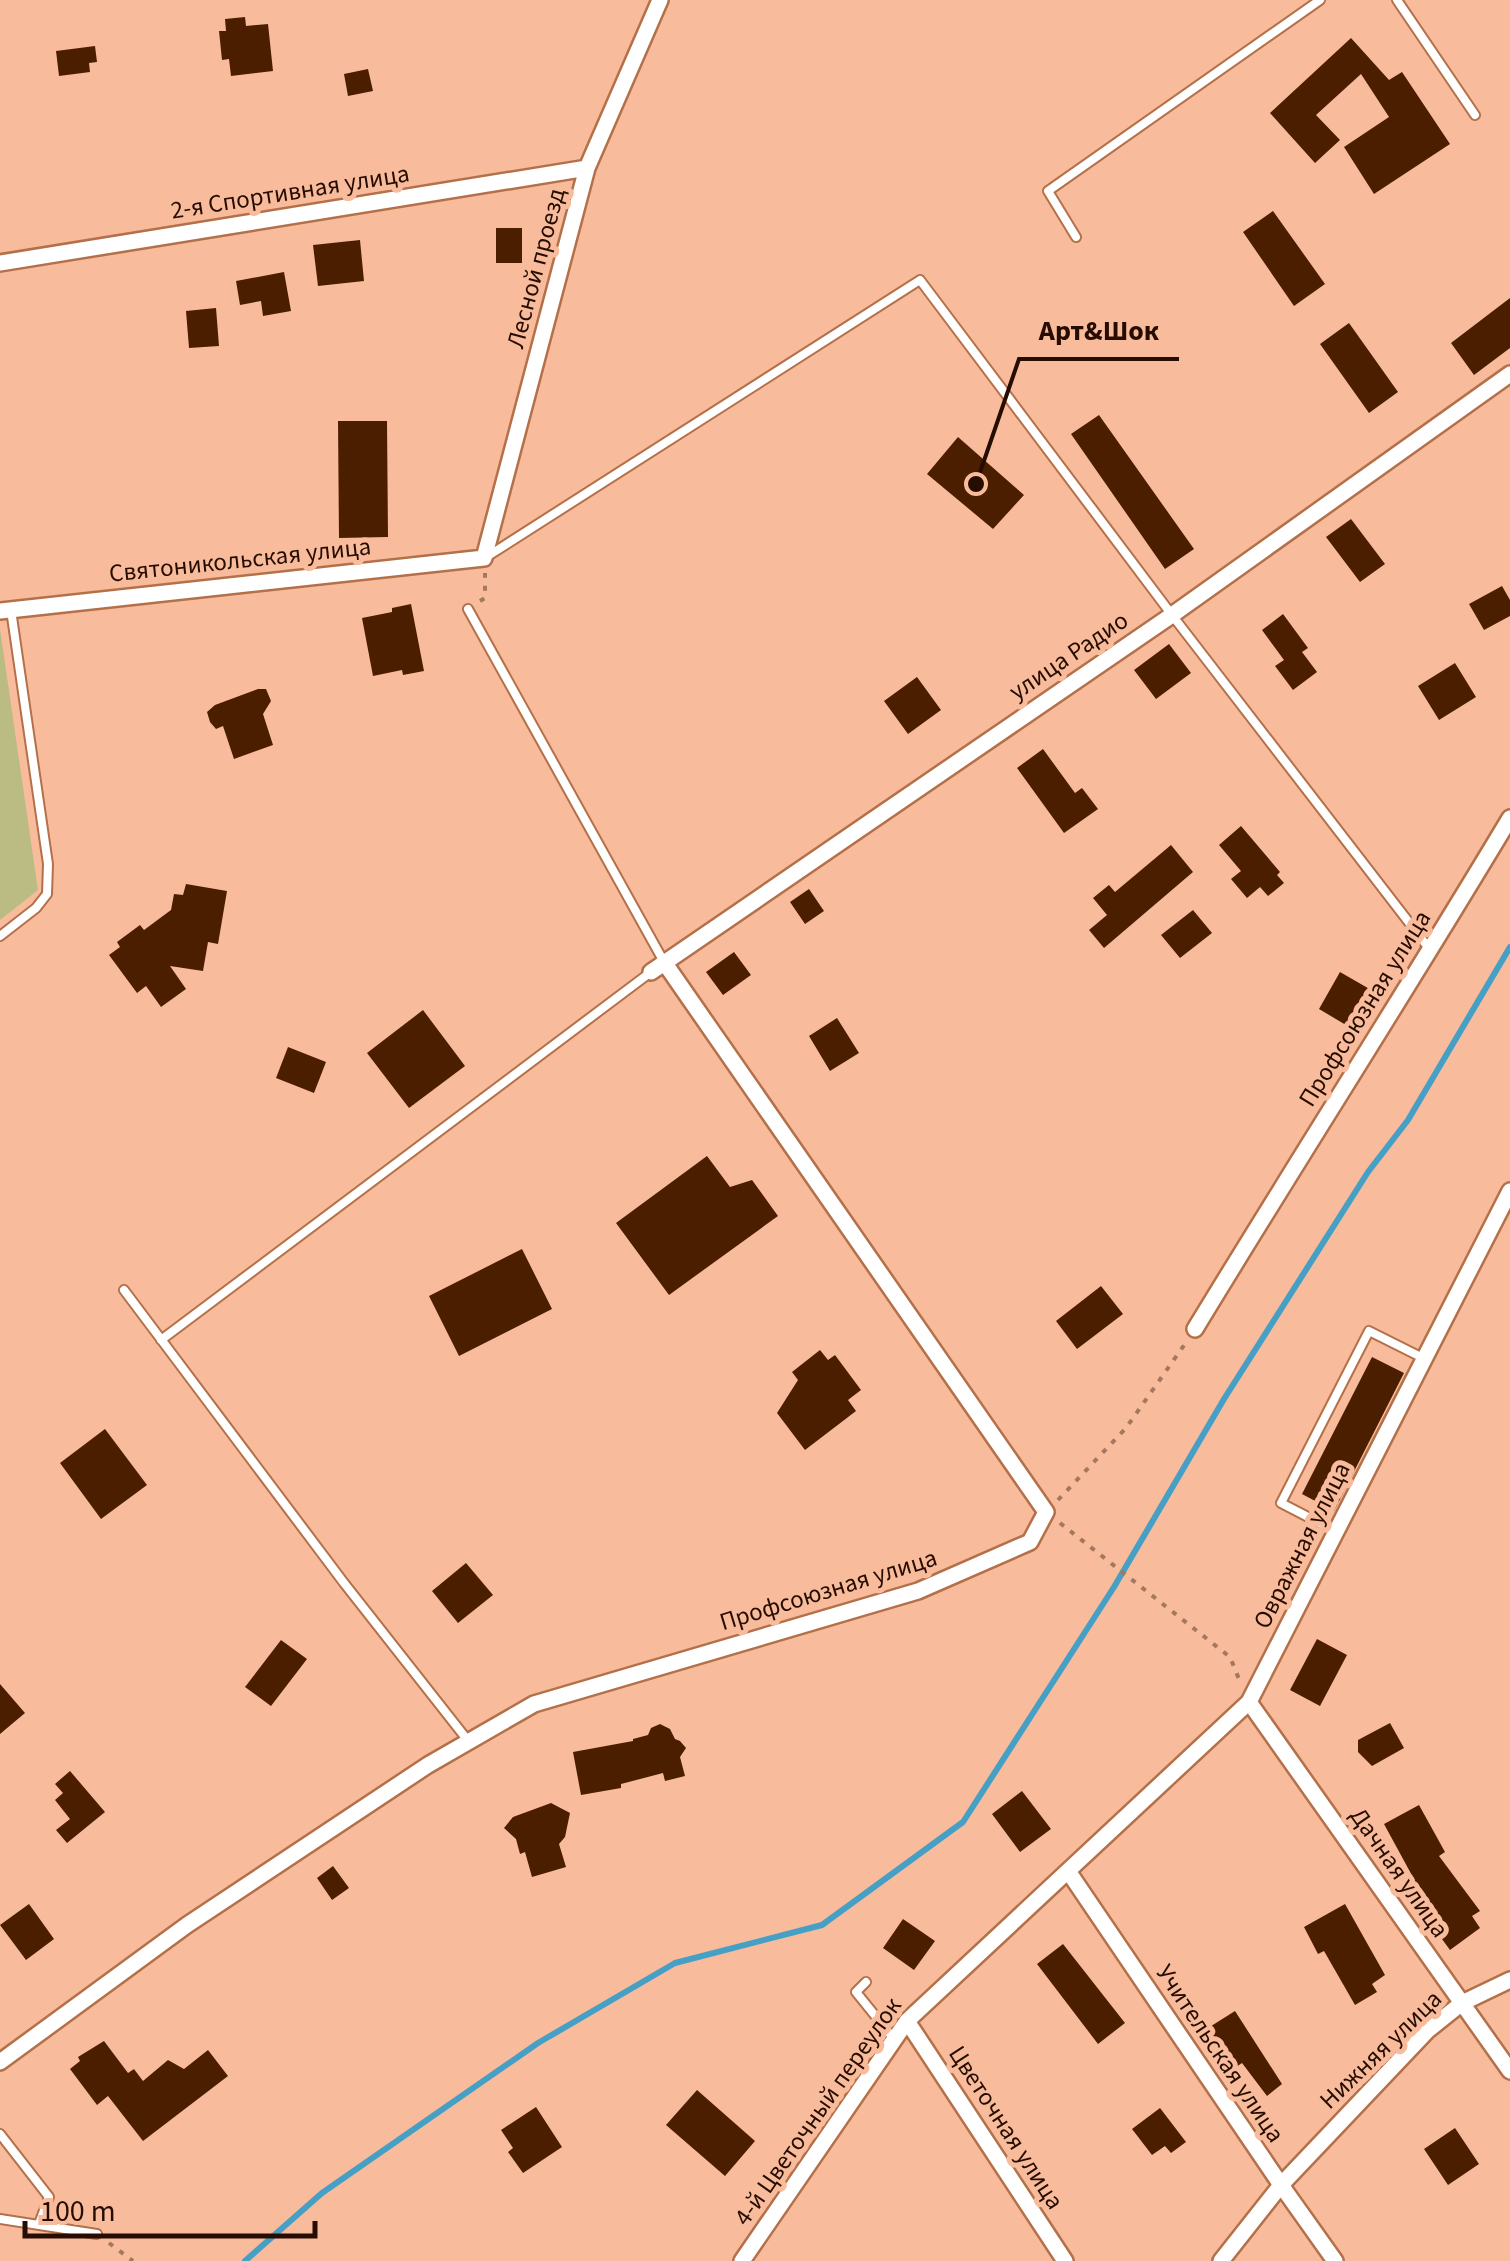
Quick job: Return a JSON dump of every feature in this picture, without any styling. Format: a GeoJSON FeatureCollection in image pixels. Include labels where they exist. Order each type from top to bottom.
{"type":"FeatureCollection","features":[{"type":"Feature","properties":{"kind":"street","name":"Лесной проезд"},"geometry":{"type":"LineString","coordinates":[[484,558],[587,168],[660,0]]}},
{"type":"Feature","properties":{"kind":"street","name":"2-я Спортивная улица"},"geometry":{"type":"LineString","coordinates":[[0,263],[587,168]]}},
{"type":"Feature","properties":{"kind":"street","name":"улица Радио"},"geometry":{"type":"LineString","coordinates":[[658,968],[1172,615],[1510,374]]}},
{"type":"Feature","properties":{"kind":"street","name":"Святоникольская улица"},"geometry":{"type":"LineString","coordinates":[[6,610],[484,558]]}},
{"type":"Feature","properties":{"kind":"street","name":"Профсоюзная улица"},"geometry":{"type":"LineString","coordinates":[[1196,1329],[1510,818]]}},
{"type":"Feature","properties":{"kind":"street"},"geometry":{"type":"LineString","coordinates":[[658,968],[1046,1512]]}},
{"type":"Feature","properties":{"kind":"street","name":"Овражная улица"},"geometry":{"type":"LineString","coordinates":[[1068,1871],[1249,1702],[1510,1191]]}},
{"type":"Feature","properties":{"kind":"street","name":"Профсоюзная улица"},"geometry":{"type":"LineString","coordinates":[[0,2062],[187,1925],[412,1776],[534,1704],[918,1591],[1030,1542],[1046,1512]]}},
{"type":"Feature","properties":{"kind":"street","name":"Дачная улица"},"geometry":{"type":"LineString","coordinates":[[1249,1702],[1510,2071]]}},
{"type":"Feature","properties":{"kind":"street","name":"4-й Цветочный переулок"},"geometry":{"type":"LineString","coordinates":[[742,2261],[907,2020],[1068,1871]]}},
{"type":"Feature","properties":{"kind":"street","name":"Учительская улица"},"geometry":{"type":"LineString","coordinates":[[1068,1871],[1336,2261]]}},
{"type":"Feature","properties":{"kind":"street","name":"Нижняя улица"},"geometry":{"type":"LineString","coordinates":[[1221,2261],[1281,2185],[1426,2031],[1462,2004],[1510,1980]]}},
{"type":"Feature","properties":{"kind":"street","name":"Цветочная улица"},"geometry":{"type":"LineString","coordinates":[[907,2020],[1065,2261]]}},
{"type":"Feature","properties":{"kind":"lane"},"geometry":{"type":"LineString","coordinates":[[1076,237],[1048,191],[1320,0]]}},
{"type":"Feature","properties":{"kind":"lane"},"geometry":{"type":"LineString","coordinates":[[1397,0],[1475,116]]}},
{"type":"Feature","properties":{"kind":"lane"},"geometry":{"type":"LineString","coordinates":[[484,558],[920,280],[1430,951]]}},
{"type":"Feature","properties":{"kind":"lane"},"geometry":{"type":"LineString","coordinates":[[162,1340],[658,968],[468,609]]}},
{"type":"Feature","properties":{"kind":"lane"},"geometry":{"type":"LineString","coordinates":[[0,936],[36,908],[47,894],[48,864],[6,610]]}},
{"type":"Feature","properties":{"kind":"lane"},"geometry":{"type":"LineString","coordinates":[[124,1290],[469,1742]]}},
{"type":"Feature","properties":{"kind":"lane"},"geometry":{"type":"LineString","coordinates":[[1336,1532],[1282,1503],[1290,1486],[1370,1331],[1424,1358]]}},
{"type":"Feature","properties":{"kind":"lane"},"geometry":{"type":"LineString","coordinates":[[866,1982],[856,1992],[894,2039]]}},
{"type":"Feature","properties":{"kind":"lane"},"geometry":{"type":"LineString","coordinates":[[0,2134],[49,2197],[40,2224]]}},
{"type":"Feature","properties":{"kind":"lane"},"geometry":{"type":"LineString","coordinates":[[0,2219],[97,2234]]}},
{"type":"Feature","properties":{"kind":"path"},"geometry":{"type":"LineString","coordinates":[[468,609],[485,598],[484,558]]}},
{"type":"Feature","properties":{"kind":"path"},"geometry":{"type":"LineString","coordinates":[[1196,1329],[1126,1428],[1046,1512],[1230,1657],[1249,1702]]}},
{"type":"Feature","properties":{"kind":"path"},"geometry":{"type":"LineString","coordinates":[[97,2234],[132,2261]]}},
{"type":"Feature","properties":{"kind":"green space"},"geometry":{"type":"Polygon","coordinates":[[[0,629],[38,890],[0,920],[0,629]]]}},
{"type":"Feature","properties":{"kind":"building"},"geometry":{"type":"Polygon","coordinates":[[[245,17],[246,26],[268,24],[273,71],[231,76],[229,59],[222,60],[219,31],[226,31],[225,19],[245,17]]]}},
{"type":"Feature","properties":{"kind":"building"},"geometry":{"type":"Polygon","coordinates":[[[1351,38],[1389,80],[1402,72],[1450,144],[1374,194],[1344,147],[1389,117],[1361,74],[1316,115],[1340,140],[1315,163],[1270,113],[1351,38]]]}},
{"type":"Feature","properties":{"kind":"building"},"geometry":{"type":"Polygon","coordinates":[[[95,46],[97,62],[89,63],[90,72],[59,76],[56,51],[95,46]]]}},
{"type":"Feature","properties":{"kind":"building"},"geometry":{"type":"Polygon","coordinates":[[[368,69],[373,91],[348,96],[344,74],[368,69]]]}},
{"type":"Feature","properties":{"kind":"building"},"geometry":{"type":"Polygon","coordinates":[[[1273,211],[1325,284],[1294,306],[1243,232],[1273,211]]]}},
{"type":"Feature","properties":{"kind":"building"},"geometry":{"type":"Polygon","coordinates":[[[496,228],[522,228],[522,263],[496,263],[496,228]]]}},
{"type":"Feature","properties":{"kind":"building"},"geometry":{"type":"Polygon","coordinates":[[[360,240],[364,281],[318,286],[313,245],[360,240]]]}},
{"type":"Feature","properties":{"kind":"building"},"geometry":{"type":"Polygon","coordinates":[[[284,272],[291,311],[263,316],[261,301],[240,305],[236,281],[284,272]]]}},
{"type":"Feature","properties":{"kind":"building"},"geometry":{"type":"Polygon","coordinates":[[[1510,298],[1510,348],[1474,375],[1451,343],[1510,298]]]}},
{"type":"Feature","properties":{"kind":"building"},"geometry":{"type":"Polygon","coordinates":[[[216,308],[219,346],[189,348],[186,311],[216,308]]]}},
{"type":"Feature","properties":{"kind":"building"},"geometry":{"type":"Polygon","coordinates":[[[1349,323],[1398,392],[1369,413],[1320,344],[1349,323]]]}},
{"type":"Feature","properties":{"kind":"building"},"geometry":{"type":"Polygon","coordinates":[[[1099,415],[1194,549],[1165,569],[1071,434],[1099,415]]]}},
{"type":"Feature","properties":{"kind":"building"},"geometry":{"type":"Polygon","coordinates":[[[338,421],[387,421],[388,537],[339,538],[338,421]]]}},
{"type":"Feature","properties":{"kind":"building"},"geometry":{"type":"Polygon","coordinates":[[[958,437],[1024,495],[993,529],[927,474],[958,437]]]}},
{"type":"Feature","properties":{"kind":"building"},"geometry":{"type":"Polygon","coordinates":[[[1351,519],[1385,564],[1360,582],[1326,537],[1351,519]]]}},
{"type":"Feature","properties":{"kind":"building"},"geometry":{"type":"Polygon","coordinates":[[[1502,586],[1510,600],[1510,616],[1484,630],[1469,604],[1502,586]]]}},
{"type":"Feature","properties":{"kind":"building"},"geometry":{"type":"Polygon","coordinates":[[[411,604],[424,671],[403,675],[402,670],[373,676],[362,618],[411,604]]]}},
{"type":"Feature","properties":{"kind":"building"},"geometry":{"type":"Polygon","coordinates":[[[1283,614],[1308,648],[1302,652],[1317,672],[1293,690],[1275,666],[1284,660],[1262,630],[1283,614]]]}},
{"type":"Feature","properties":{"kind":"building"},"geometry":{"type":"Polygon","coordinates":[[[1169,644],[1191,673],[1156,699],[1134,670],[1169,644]]]}},
{"type":"Feature","properties":{"kind":"building"},"geometry":{"type":"Polygon","coordinates":[[[1455,663],[1476,697],[1439,720],[1418,686],[1455,663]]]}},
{"type":"Feature","properties":{"kind":"building"},"geometry":{"type":"Polygon","coordinates":[[[917,677],[941,710],[908,734],[884,701],[917,677]]]}},
{"type":"Feature","properties":{"kind":"building"},"geometry":{"type":"Polygon","coordinates":[[[266,689],[271,701],[263,714],[273,745],[234,759],[223,726],[216,729],[207,712],[215,705],[266,689]]]}},
{"type":"Feature","properties":{"kind":"building"},"geometry":{"type":"Polygon","coordinates":[[[1043,749],[1075,793],[1082,788],[1098,809],[1064,833],[1017,768],[1043,749]]]}},
{"type":"Feature","properties":{"kind":"building"},"geometry":{"type":"Polygon","coordinates":[[[1241,826],[1280,872],[1277,875],[1284,883],[1268,896],[1260,887],[1247,898],[1231,879],[1241,871],[1219,845],[1241,826]]]}},
{"type":"Feature","properties":{"kind":"building"},"geometry":{"type":"Polygon","coordinates":[[[1171,845],[1193,872],[1104,948],[1089,930],[1107,915],[1093,898],[1109,885],[1115,892],[1171,845]]]}},
{"type":"Feature","properties":{"kind":"building"},"geometry":{"type":"Polygon","coordinates":[[[186,884],[227,891],[218,944],[208,942],[203,971],[170,966],[186,989],[161,1007],[146,986],[137,993],[109,955],[120,947],[117,942],[140,925],[144,930],[171,910],[174,894],[183,895],[186,884]]]}},
{"type":"Feature","properties":{"kind":"building"},"geometry":{"type":"Polygon","coordinates":[[[809,889],[824,911],[805,924],[790,902],[809,889]]]}},
{"type":"Feature","properties":{"kind":"building"},"geometry":{"type":"Polygon","coordinates":[[[1193,910],[1212,933],[1180,958],[1161,935],[1193,910]]]}},
{"type":"Feature","properties":{"kind":"building"},"geometry":{"type":"Polygon","coordinates":[[[734,952],[751,975],[723,995],[706,972],[734,952]]]}},
{"type":"Feature","properties":{"kind":"building"},"geometry":{"type":"Polygon","coordinates":[[[1340,972],[1373,991],[1351,1028],[1319,1009],[1340,972]]]}},
{"type":"Feature","properties":{"kind":"building"},"geometry":{"type":"Polygon","coordinates":[[[423,1010],[465,1066],[409,1108],[367,1053],[423,1010]]]}},
{"type":"Feature","properties":{"kind":"building"},"geometry":{"type":"Polygon","coordinates":[[[837,1018],[859,1053],[830,1071],[809,1036],[837,1018]]]}},
{"type":"Feature","properties":{"kind":"building"},"geometry":{"type":"Polygon","coordinates":[[[288,1047],[326,1062],[314,1093],[276,1078],[288,1047]]]}},
{"type":"Feature","properties":{"kind":"building"},"geometry":{"type":"Polygon","coordinates":[[[707,1156],[730,1187],[752,1180],[778,1216],[669,1295],[616,1223],[707,1156]]]}},
{"type":"Feature","properties":{"kind":"building"},"geometry":{"type":"Polygon","coordinates":[[[522,1249],[552,1309],[459,1356],[429,1296],[522,1249]]]}},
{"type":"Feature","properties":{"kind":"building"},"geometry":{"type":"Polygon","coordinates":[[[1101,1286],[1123,1314],[1077,1349],[1056,1321],[1101,1286]]]}},
{"type":"Feature","properties":{"kind":"building"},"geometry":{"type":"Polygon","coordinates":[[[820,1350],[828,1360],[835,1355],[861,1390],[848,1400],[856,1411],[805,1450],[777,1413],[798,1380],[792,1372],[820,1350]]]}},
{"type":"Feature","properties":{"kind":"building"},"geometry":{"type":"Polygon","coordinates":[[[1372,1357],[1404,1373],[1334,1511],[1302,1494],[1372,1357]]]}},
{"type":"Feature","properties":{"kind":"building"},"geometry":{"type":"Polygon","coordinates":[[[105,1429],[147,1485],[101,1519],[60,1463],[105,1429]]]}},
{"type":"Feature","properties":{"kind":"building"},"geometry":{"type":"Polygon","coordinates":[[[466,1563],[493,1595],[458,1623],[432,1591],[466,1563]]]}},
{"type":"Feature","properties":{"kind":"building"},"geometry":{"type":"Polygon","coordinates":[[[1317,1639],[1347,1655],[1320,1706],[1290,1690],[1317,1639]]]}},
{"type":"Feature","properties":{"kind":"building"},"geometry":{"type":"Polygon","coordinates":[[[281,1640],[307,1659],[271,1706],[245,1687],[281,1640]]]}},
{"type":"Feature","properties":{"kind":"building"},"geometry":{"type":"Polygon","coordinates":[[[0,1684],[25,1713],[0,1734],[0,1684]]]}},
{"type":"Feature","properties":{"kind":"building"},"geometry":{"type":"Polygon","coordinates":[[[1390,1723],[1404,1748],[1372,1766],[1358,1752],[1358,1740],[1390,1723]]]}},
{"type":"Feature","properties":{"kind":"building"},"geometry":{"type":"Polygon","coordinates":[[[660,1724],[670,1729],[686,1748],[680,1757],[685,1776],[665,1781],[663,1773],[621,1784],[621,1788],[581,1795],[573,1752],[633,1741],[660,1724]]]}},
{"type":"Feature","properties":{"kind":"building"},"geometry":{"type":"Polygon","coordinates":[[[70,1771],[105,1812],[67,1843],[56,1830],[70,1819],[55,1800],[63,1793],[55,1784],[70,1771]]]}},
{"type":"Feature","properties":{"kind":"building"},"geometry":{"type":"Polygon","coordinates":[[[1022,1791],[1051,1829],[1020,1852],[992,1814],[1022,1791]]]}},
{"type":"Feature","properties":{"kind":"building"},"geometry":{"type":"Polygon","coordinates":[[[551,1803],[570,1813],[565,1837],[559,1844],[566,1867],[532,1877],[525,1852],[520,1854],[516,1839],[504,1828],[513,1817],[551,1803]]]}},
{"type":"Feature","properties":{"kind":"building"},"geometry":{"type":"Polygon","coordinates":[[[1419,1805],[1445,1852],[1439,1856],[1480,1911],[1472,1916],[1480,1928],[1450,1950],[1412,1898],[1421,1892],[1384,1824],[1419,1805]]]}},
{"type":"Feature","properties":{"kind":"building"},"geometry":{"type":"Polygon","coordinates":[[[333,1866],[349,1888],[332,1900],[317,1878],[333,1866]]]}},
{"type":"Feature","properties":{"kind":"building"},"geometry":{"type":"Polygon","coordinates":[[[29,1904],[54,1939],[26,1960],[0,1925],[29,1904]]]}},
{"type":"Feature","properties":{"kind":"building"},"geometry":{"type":"Polygon","coordinates":[[[1345,1904],[1385,1975],[1372,1984],[1377,1992],[1355,2005],[1324,1951],[1318,1954],[1304,1927],[1345,1904]]]}},
{"type":"Feature","properties":{"kind":"building"},"geometry":{"type":"Polygon","coordinates":[[[903,1919],[935,1941],[914,1970],[883,1948],[903,1919]]]}},
{"type":"Feature","properties":{"kind":"building"},"geometry":{"type":"Polygon","coordinates":[[[1063,1944],[1125,2023],[1098,2044],[1037,1964],[1063,1944]]]}},
{"type":"Feature","properties":{"kind":"building"},"geometry":{"type":"Polygon","coordinates":[[[1235,2011],[1282,2084],[1267,2096],[1242,2063],[1233,2069],[1208,2028],[1235,2011]]]}},
{"type":"Feature","properties":{"kind":"building"},"geometry":{"type":"Polygon","coordinates":[[[104,2041],[128,2073],[134,2069],[143,2081],[168,2060],[184,2069],[208,2050],[228,2076],[143,2141],[108,2096],[97,2105],[70,2069],[80,2061],[78,2057],[104,2041]]]}},
{"type":"Feature","properties":{"kind":"building"},"geometry":{"type":"Polygon","coordinates":[[[697,2090],[755,2141],[725,2176],[666,2125],[697,2090]]]}},
{"type":"Feature","properties":{"kind":"building"},"geometry":{"type":"Polygon","coordinates":[[[536,2107],[562,2147],[523,2173],[508,2152],[513,2148],[501,2130],[536,2107]]]}},
{"type":"Feature","properties":{"kind":"building"},"geometry":{"type":"Polygon","coordinates":[[[1160,2108],[1186,2142],[1171,2153],[1165,2146],[1152,2155],[1132,2129],[1160,2108]]]}},
{"type":"Feature","properties":{"kind":"building"},"geometry":{"type":"Polygon","coordinates":[[[1455,2128],[1479,2164],[1448,2185],[1424,2149],[1455,2128]]]}},
{"type":"Feature","properties":{"kind":"waterway"},"geometry":{"type":"LineString","coordinates":[[245,2261],[322,2193],[538,2043],[675,1963],[822,1925],[963,1822],[1114,1587],[1224,1399],[1368,1172],[1408,1120],[1510,947]]}},
{"type":"Feature","properties":{"kind":"place","name":"Арт&Шок"},"geometry":{"type":"Point","coordinates":[976,484]}}]}
